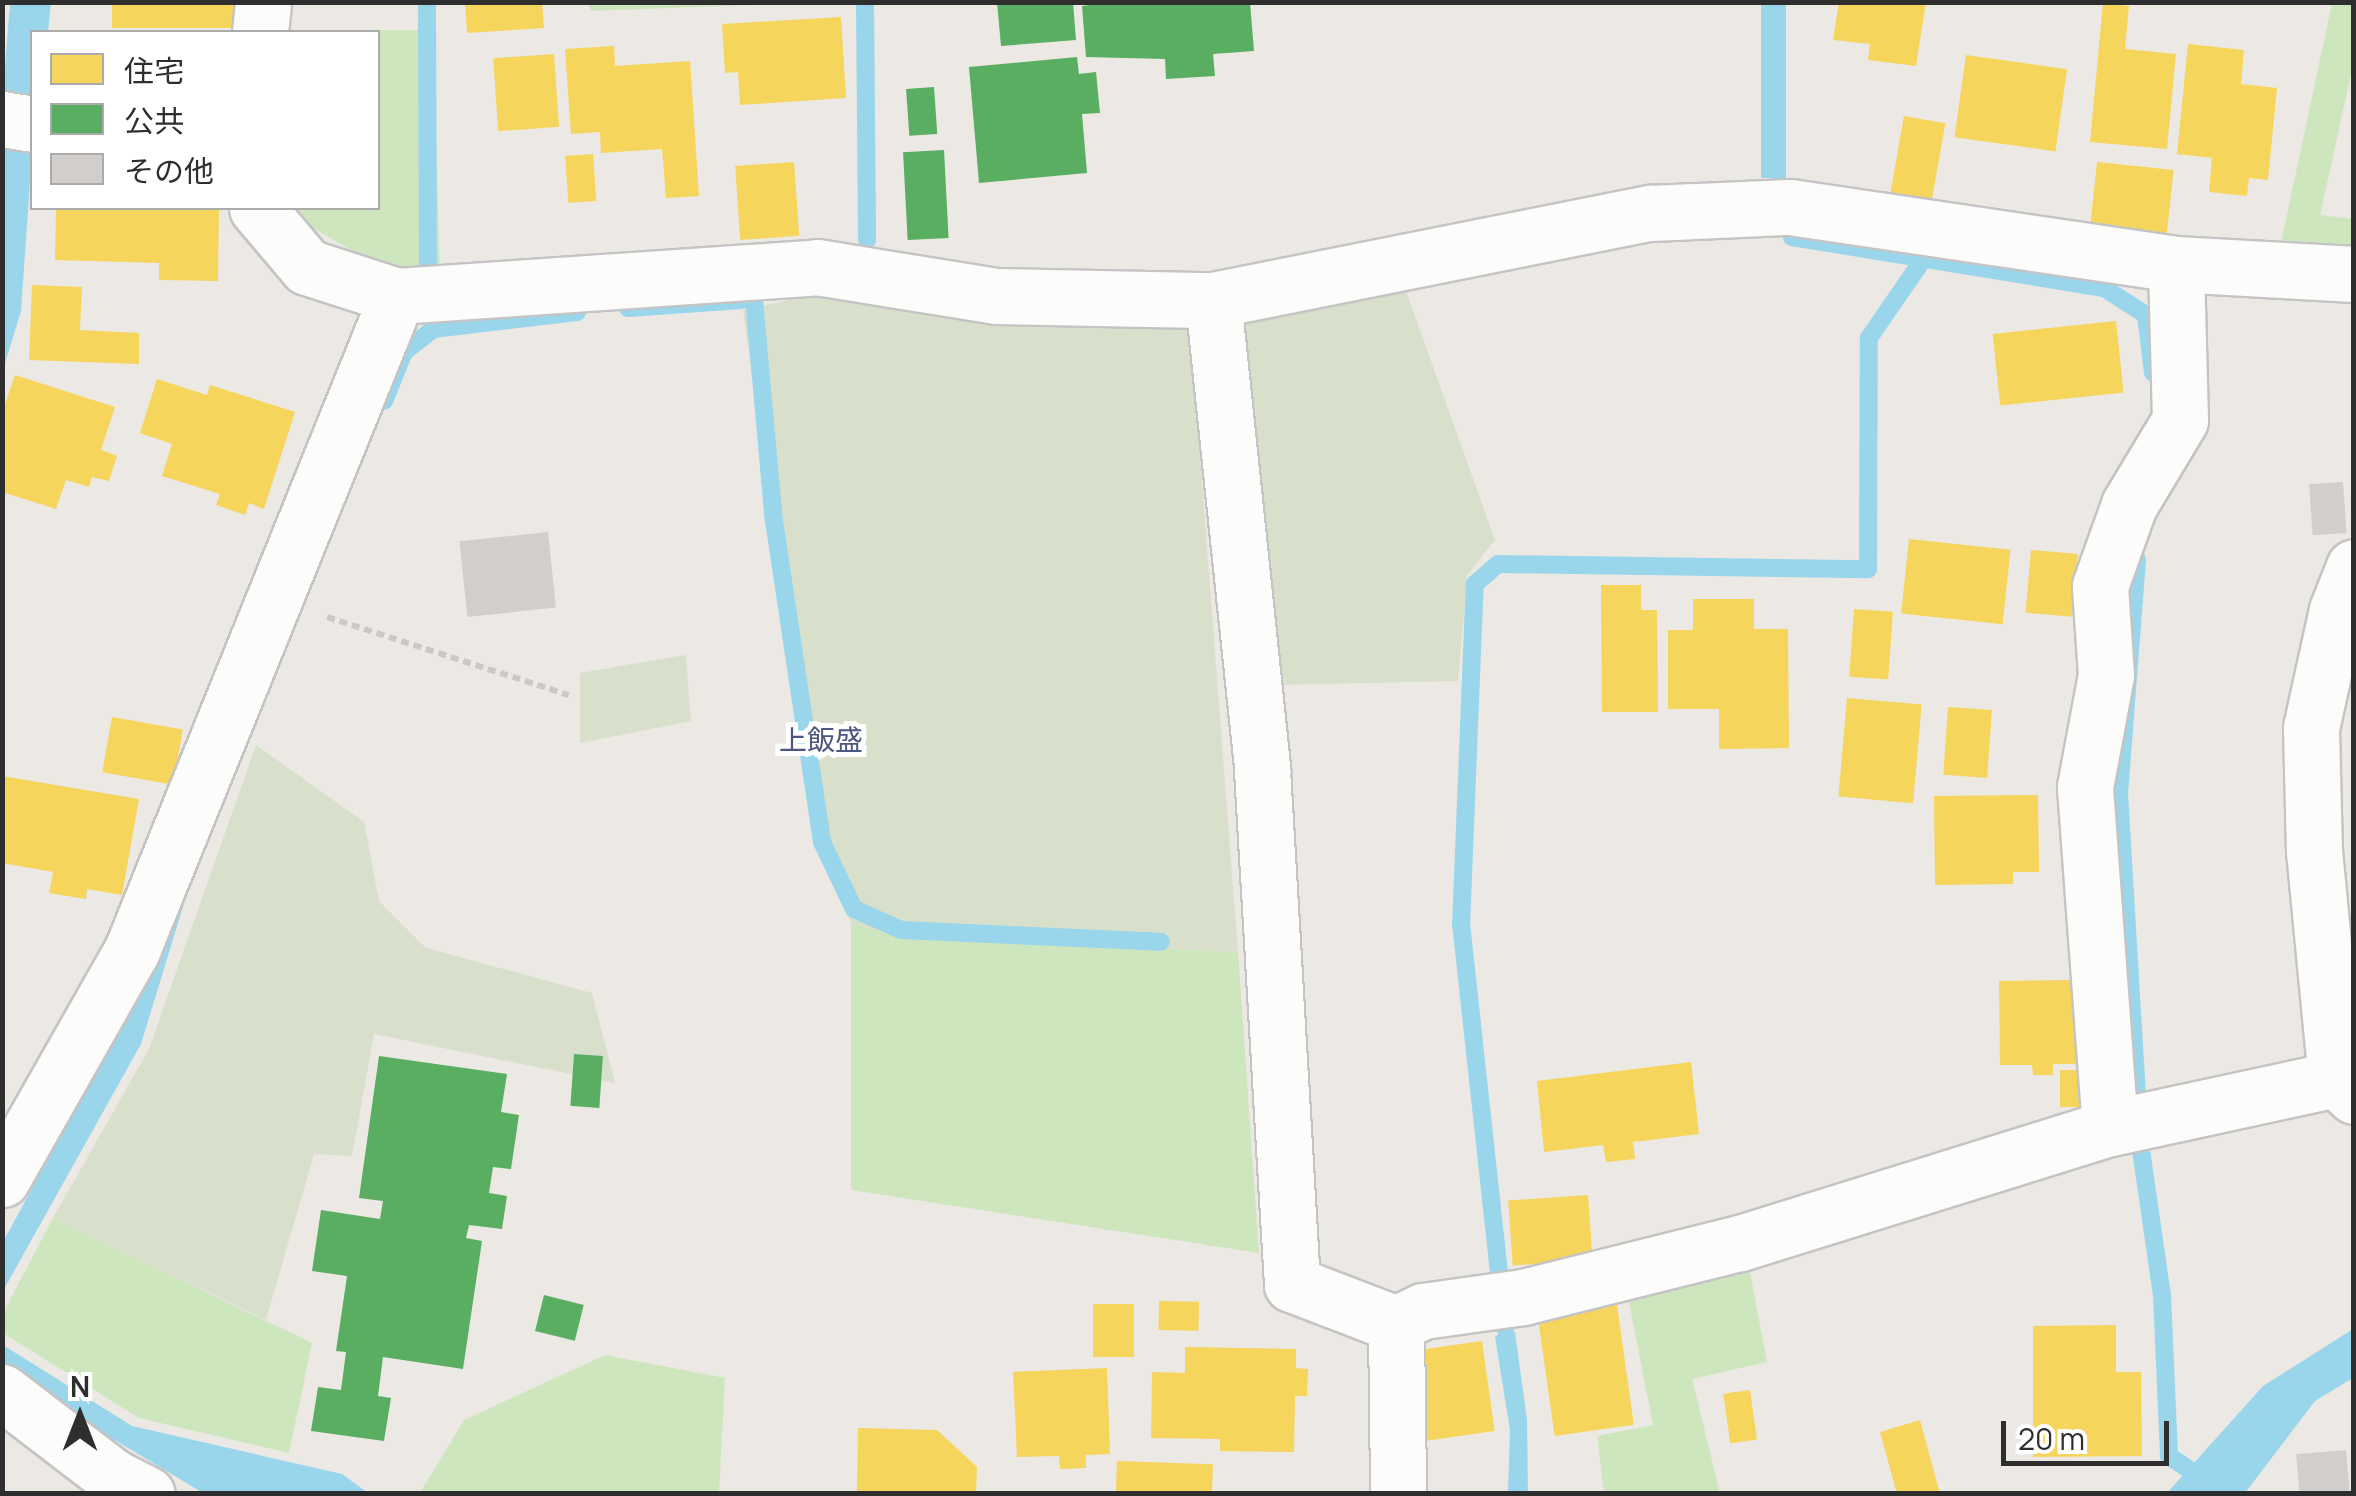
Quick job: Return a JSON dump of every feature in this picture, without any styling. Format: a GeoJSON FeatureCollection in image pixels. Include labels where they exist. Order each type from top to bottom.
{"type":"FeatureCollection","features":[{"type":"Feature","properties":{"kind":"street"},"geometry":{"type":"LineString","coordinates":[[260,30],[263,2]]}},
{"type":"Feature","properties":{"kind":"street"},"geometry":{"type":"LineString","coordinates":[[2,118],[30,124]]}},
{"type":"Feature","properties":{"kind":"street"},"geometry":{"type":"LineString","coordinates":[[259,210],[308,268],[398,296],[818,268],[996,296],[1212,300],[1650,213],[1790,206],[1942,234],[2176,264],[2354,274]]}},
{"type":"Feature","properties":{"kind":"street"},"geometry":{"type":"LineString","coordinates":[[2129,1124],[2085,786],[2106,675],[2100,586],[2128,505],[2180,420],[2176,264]]}},
{"type":"Feature","properties":{"kind":"street"},"geometry":{"type":"LineString","coordinates":[[2,1179],[132,950],[398,296]]}},
{"type":"Feature","properties":{"kind":"street"},"geometry":{"type":"LineString","coordinates":[[1212,300],[1262,770],[1292,1284],[1396,1324],[1423,1311],[1504,1300],[1740,1243],[2129,1124],[2344,1087],[2314,852],[2312,728],[2337,610],[2354,566]]}},
{"type":"Feature","properties":{"kind":"street"},"geometry":{"type":"LineString","coordinates":[[1396,1324],[1398,1494]]}},
{"type":"Feature","properties":{"kind":"street"},"geometry":{"type":"LineString","coordinates":[[2,1392],[122,1488]]}},
{"type":"Feature","properties":{"kind":"path"},"geometry":{"type":"LineString","coordinates":[[274,599],[570,695]]}},
{"type":"Feature","properties":{"kind":"green space"},"geometry":{"type":"Polygon","coordinates":[[[589,2],[807,2],[807,3],[590,11],[589,2]]]}},
{"type":"Feature","properties":{"kind":"green space"},"geometry":{"type":"Polygon","coordinates":[[[2332,3],[2353,4],[2353,65],[2320,215],[2353,219],[2353,248],[2281,243],[2332,3]]]}},
{"type":"Feature","properties":{"kind":"green space"},"geometry":{"type":"Polygon","coordinates":[[[380,30],[433,30],[440,275],[400,278],[283,211],[380,210],[380,30]]]}},
{"type":"Feature","properties":{"kind":"green space"},"geometry":{"type":"Polygon","coordinates":[[[1402,280],[1495,540],[1467,575],[1458,681],[1275,685],[1244,323],[1402,280]]]}},
{"type":"Feature","properties":{"kind":"green space"},"geometry":{"type":"Polygon","coordinates":[[[845,288],[1190,325],[1238,952],[900,937],[851,923],[817,847],[743,310],[845,288]]]}},
{"type":"Feature","properties":{"kind":"green space"},"geometry":{"type":"Polygon","coordinates":[[[686,655],[691,721],[580,743],[580,673],[686,655]]]}},
{"type":"Feature","properties":{"kind":"green space"},"geometry":{"type":"Polygon","coordinates":[[[256,745],[364,822],[379,901],[426,948],[592,993],[615,1083],[374,1034],[352,1156],[314,1154],[266,1320],[53,1218],[149,1049],[256,745]]]}},
{"type":"Feature","properties":{"kind":"green space"},"geometry":{"type":"Polygon","coordinates":[[[851,923],[900,937],[1238,952],[1259,1253],[851,1190],[851,923]]]}},
{"type":"Feature","properties":{"kind":"green space"},"geometry":{"type":"Polygon","coordinates":[[[53,1218],[312,1343],[289,1453],[139,1418],[3,1333],[2,1315],[53,1218]]]}},
{"type":"Feature","properties":{"kind":"green space"},"geometry":{"type":"Polygon","coordinates":[[[1748,1262],[1767,1362],[1692,1379],[1720,1493],[1604,1493],[1597,1436],[1653,1425],[1626,1287],[1748,1262]]]}},
{"type":"Feature","properties":{"kind":"green space"},"geometry":{"type":"Polygon","coordinates":[[[605,1355],[725,1378],[719,1493],[420,1493],[464,1420],[605,1355]]]}},
{"type":"Feature","properties":{"kind":"water"},"geometry":{"type":"Polygon","coordinates":[[[10,3],[51,3],[48,30],[30,30],[30,100],[3,93],[10,3]]]}},
{"type":"Feature","properties":{"kind":"water"},"geometry":{"type":"Polygon","coordinates":[[[1761,3],[1786,3],[1786,178],[1761,178],[1761,3]]]}},
{"type":"Feature","properties":{"kind":"water"},"geometry":{"type":"Polygon","coordinates":[[[2,144],[30,152],[21,311],[3,370],[2,144]]]}},
{"type":"Feature","properties":{"kind":"water"},"geometry":{"type":"Polygon","coordinates":[[[204,838],[141,1044],[3,1291],[3,1242],[129,1010],[204,838]]]}},
{"type":"Feature","properties":{"kind":"water"},"geometry":{"type":"Polygon","coordinates":[[[1505,1328],[1515,1332],[1527,1420],[1528,1493],[1508,1493],[1510,1430],[1495,1337],[1505,1328]]]}},
{"type":"Feature","properties":{"kind":"water"},"geometry":{"type":"Polygon","coordinates":[[[2353,1329],[2353,1378],[2315,1401],[2245,1493],[2167,1493],[2263,1386],[2353,1329]]]}},
{"type":"Feature","properties":{"kind":"water"},"geometry":{"type":"Polygon","coordinates":[[[3,1345],[132,1426],[342,1474],[368,1493],[203,1493],[3,1373],[3,1345]]]}},
{"type":"Feature","properties":{"kind":"building: 住宅"},"geometry":{"type":"Polygon","coordinates":[[[112,2],[240,2],[240,28],[112,28],[112,2]]]}},
{"type":"Feature","properties":{"kind":"building: 住宅"},"geometry":{"type":"Polygon","coordinates":[[[465,2],[542,2],[544,28],[467,33],[465,2]]]}},
{"type":"Feature","properties":{"kind":"building: 住宅"},"geometry":{"type":"Polygon","coordinates":[[[1839,2],[1926,2],[1916,66],[1868,60],[1870,44],[1833,40],[1839,2]]]}},
{"type":"Feature","properties":{"kind":"building: 住宅"},"geometry":{"type":"Polygon","coordinates":[[[2103,3],[2129,6],[2125,49],[2176,54],[2167,149],[2090,142],[2103,3]]]}},
{"type":"Feature","properties":{"kind":"building: 住宅"},"geometry":{"type":"Polygon","coordinates":[[[841,17],[846,98],[740,105],[738,72],[725,73],[722,24],[841,17]]]}},
{"type":"Feature","properties":{"kind":"building: 住宅"},"geometry":{"type":"Polygon","coordinates":[[[2188,44],[2244,50],[2241,84],[2277,88],[2268,180],[2249,178],[2247,196],[2209,192],[2212,158],[2177,154],[2188,44]]]}},
{"type":"Feature","properties":{"kind":"building: 住宅"},"geometry":{"type":"Polygon","coordinates":[[[614,46],[615,66],[690,61],[699,196],[666,198],[662,149],[601,153],[600,132],[571,134],[565,49],[614,46]]]}},
{"type":"Feature","properties":{"kind":"building: 住宅"},"geometry":{"type":"Polygon","coordinates":[[[554,54],[559,127],[498,131],[493,58],[554,54]]]}},
{"type":"Feature","properties":{"kind":"building: 住宅"},"geometry":{"type":"Polygon","coordinates":[[[1966,55],[2067,69],[2055,151],[1954,137],[1966,55]]]}},
{"type":"Feature","properties":{"kind":"building: 住宅"},"geometry":{"type":"Polygon","coordinates":[[[1904,116],[1945,123],[1930,208],[1889,201],[1904,116]]]}},
{"type":"Feature","properties":{"kind":"building: 住宅"},"geometry":{"type":"Polygon","coordinates":[[[593,154],[596,201],[568,203],[565,156],[593,154]]]}},
{"type":"Feature","properties":{"kind":"building: 住宅"},"geometry":{"type":"Polygon","coordinates":[[[794,162],[799,236],[740,240],[735,166],[794,162]]]}},
{"type":"Feature","properties":{"kind":"building: 住宅"},"geometry":{"type":"Polygon","coordinates":[[[2097,162],[2174,170],[2167,237],[2090,229],[2097,162]]]}},
{"type":"Feature","properties":{"kind":"building: 住宅"},"geometry":{"type":"Polygon","coordinates":[[[56,210],[219,210],[218,281],[159,280],[159,263],[55,260],[56,210]]]}},
{"type":"Feature","properties":{"kind":"building: 住宅"},"geometry":{"type":"Polygon","coordinates":[[[32,285],[82,287],[80,330],[139,333],[139,364],[29,360],[32,285]]]}},
{"type":"Feature","properties":{"kind":"building: 住宅"},"geometry":{"type":"Polygon","coordinates":[[[2116,321],[2124,393],[2000,406],[1993,334],[2116,321]]]}},
{"type":"Feature","properties":{"kind":"building: 住宅"},"geometry":{"type":"Polygon","coordinates":[[[15,375],[115,407],[101,450],[117,456],[109,481],[92,477],[89,487],[66,480],[56,509],[2,492],[2,413],[15,375]]]}},
{"type":"Feature","properties":{"kind":"building: 住宅"},"geometry":{"type":"Polygon","coordinates":[[[157,379],[207,395],[210,385],[295,412],[264,509],[249,503],[245,515],[216,505],[220,494],[162,476],[172,444],[140,433],[157,379]]]}},
{"type":"Feature","properties":{"kind":"building: 住宅"},"geometry":{"type":"Polygon","coordinates":[[[1909,539],[2010,550],[2003,624],[1901,614],[1909,539]]]}},
{"type":"Feature","properties":{"kind":"building: 住宅"},"geometry":{"type":"Polygon","coordinates":[[[2031,550],[2078,554],[2072,617],[2026,613],[2031,550]]]}},
{"type":"Feature","properties":{"kind":"building: 住宅"},"geometry":{"type":"Polygon","coordinates":[[[1601,585],[1641,585],[1641,610],[1657,610],[1658,712],[1602,712],[1601,585]]]}},
{"type":"Feature","properties":{"kind":"building: 住宅"},"geometry":{"type":"Polygon","coordinates":[[[1693,599],[1754,599],[1754,629],[1788,629],[1789,748],[1719,749],[1719,709],[1668,709],[1668,630],[1693,630],[1693,599]]]}},
{"type":"Feature","properties":{"kind":"building: 住宅"},"geometry":{"type":"Polygon","coordinates":[[[1854,609],[1893,612],[1888,680],[1849,677],[1854,609]]]}},
{"type":"Feature","properties":{"kind":"building: 住宅"},"geometry":{"type":"Polygon","coordinates":[[[1847,698],[1922,705],[1913,803],[1838,797],[1847,698]]]}},
{"type":"Feature","properties":{"kind":"building: 住宅"},"geometry":{"type":"Polygon","coordinates":[[[1948,707],[1992,710],[1987,778],[1943,775],[1948,707]]]}},
{"type":"Feature","properties":{"kind":"building: 住宅"},"geometry":{"type":"Polygon","coordinates":[[[112,717],[183,730],[173,785],[102,772],[112,717]]]}},
{"type":"Feature","properties":{"kind":"building: 住宅"},"geometry":{"type":"Polygon","coordinates":[[[2,776],[139,799],[122,895],[87,889],[86,899],[49,893],[53,872],[2,863],[2,776]]]}},
{"type":"Feature","properties":{"kind":"building: 住宅"},"geometry":{"type":"Polygon","coordinates":[[[2038,795],[2039,872],[2013,872],[2013,884],[1935,885],[1934,796],[2038,795]]]}},
{"type":"Feature","properties":{"kind":"building: 住宅"},"geometry":{"type":"Polygon","coordinates":[[[2077,980],[2078,1064],[2053,1064],[2053,1075],[2033,1075],[2032,1065],[2000,1065],[1999,981],[2077,980]]]}},
{"type":"Feature","properties":{"kind":"building: 住宅"},"geometry":{"type":"Polygon","coordinates":[[[1691,1062],[1699,1134],[1633,1142],[1635,1159],[1606,1162],[1603,1145],[1544,1152],[1537,1081],[1691,1062]]]}},
{"type":"Feature","properties":{"kind":"building: 住宅"},"geometry":{"type":"Polygon","coordinates":[[[2060,1070],[2093,1070],[2093,1107],[2060,1107],[2060,1070]]]}},
{"type":"Feature","properties":{"kind":"building: 住宅"},"geometry":{"type":"Polygon","coordinates":[[[1588,1195],[1593,1260],[1513,1265],[1508,1201],[1588,1195]]]}},
{"type":"Feature","properties":{"kind":"building: 住宅"},"geometry":{"type":"Polygon","coordinates":[[[1616,1298],[1634,1425],[1555,1436],[1537,1309],[1616,1298]]]}},
{"type":"Feature","properties":{"kind":"building: 住宅"},"geometry":{"type":"Polygon","coordinates":[[[1159,1301],[1199,1302],[1198,1331],[1158,1330],[1159,1301]]]}},
{"type":"Feature","properties":{"kind":"building: 住宅"},"geometry":{"type":"Polygon","coordinates":[[[1093,1304],[1134,1304],[1134,1357],[1093,1357],[1093,1304]]]}},
{"type":"Feature","properties":{"kind":"building: 住宅"},"geometry":{"type":"Polygon","coordinates":[[[2116,1325],[2116,1372],[2141,1372],[2142,1456],[2033,1457],[2033,1326],[2116,1325]]]}},
{"type":"Feature","properties":{"kind":"building: 住宅"},"geometry":{"type":"Polygon","coordinates":[[[1482,1341],[1495,1431],[1424,1441],[1412,1351],[1482,1341]]]}},
{"type":"Feature","properties":{"kind":"building: 住宅"},"geometry":{"type":"Polygon","coordinates":[[[1185,1347],[1296,1349],[1296,1368],[1308,1369],[1307,1396],[1295,1396],[1294,1452],[1220,1451],[1220,1439],[1151,1438],[1152,1372],[1185,1373],[1185,1347]]]}},
{"type":"Feature","properties":{"kind":"building: 住宅"},"geometry":{"type":"Polygon","coordinates":[[[1107,1368],[1110,1454],[1086,1455],[1086,1468],[1060,1469],[1059,1456],[1017,1457],[1013,1372],[1107,1368]]]}},
{"type":"Feature","properties":{"kind":"building: 住宅"},"geometry":{"type":"Polygon","coordinates":[[[1750,1390],[1757,1440],[1730,1443],[1723,1394],[1750,1390]]]}},
{"type":"Feature","properties":{"kind":"building: 住宅"},"geometry":{"type":"Polygon","coordinates":[[[1920,1420],[1940,1494],[1897,1494],[1880,1432],[1920,1420]]]}},
{"type":"Feature","properties":{"kind":"building: 住宅"},"geometry":{"type":"Polygon","coordinates":[[[858,1428],[937,1430],[977,1467],[976,1494],[857,1494],[858,1428]]]}},
{"type":"Feature","properties":{"kind":"building: 住宅"},"geometry":{"type":"Polygon","coordinates":[[[1117,1461],[1213,1464],[1212,1494],[1116,1494],[1117,1461]]]}},
{"type":"Feature","properties":{"kind":"building: 公共"},"geometry":{"type":"Polygon","coordinates":[[[997,2],[1073,2],[1076,40],[1001,46],[997,2]]]}},
{"type":"Feature","properties":{"kind":"building: 公共"},"geometry":{"type":"Polygon","coordinates":[[[1111,2],[1250,2],[1254,51],[1213,54],[1215,76],[1166,79],[1165,59],[1086,57],[1082,6],[1111,2]]]}},
{"type":"Feature","properties":{"kind":"building: 公共"},"geometry":{"type":"Polygon","coordinates":[[[1077,57],[1079,74],[1096,72],[1100,113],[1082,114],[1087,173],[979,183],[969,67],[1077,57]]]}},
{"type":"Feature","properties":{"kind":"building: 公共"},"geometry":{"type":"Polygon","coordinates":[[[934,87],[937,134],[909,136],[906,89],[934,87]]]}},
{"type":"Feature","properties":{"kind":"building: 公共"},"geometry":{"type":"Polygon","coordinates":[[[944,150],[949,238],[908,240],[903,152],[944,150]]]}},
{"type":"Feature","properties":{"kind":"building: 公共"},"geometry":{"type":"Polygon","coordinates":[[[574,1054],[603,1056],[599,1108],[570,1106],[574,1054]]]}},
{"type":"Feature","properties":{"kind":"building: 公共"},"geometry":{"type":"Polygon","coordinates":[[[379,1056],[507,1074],[501,1112],[519,1115],[511,1169],[493,1167],[489,1193],[507,1196],[502,1229],[469,1225],[466,1238],[482,1241],[463,1369],[383,1357],[378,1396],[391,1398],[384,1441],[311,1431],[318,1387],[341,1390],[346,1352],[336,1351],[347,1276],[312,1271],[321,1210],[380,1219],[383,1201],[359,1198],[379,1056]]]}},
{"type":"Feature","properties":{"kind":"building: 公共"},"geometry":{"type":"Polygon","coordinates":[[[544,1295],[584,1305],[575,1341],[535,1331],[544,1295]]]}},
{"type":"Feature","properties":{"kind":"building: その他"},"geometry":{"type":"Polygon","coordinates":[[[2343,482],[2347,533],[2313,535],[2309,484],[2343,482]]]}},
{"type":"Feature","properties":{"kind":"building: その他"},"geometry":{"type":"Polygon","coordinates":[[[548,532],[556,608],[467,617],[459,541],[548,532]]]}},
{"type":"Feature","properties":{"kind":"building: その他"},"geometry":{"type":"Polygon","coordinates":[[[2346,1450],[2350,1494],[2300,1494],[2296,1454],[2346,1450]]]}},
{"type":"Feature","properties":{"kind":"waterway"},"geometry":{"type":"LineString","coordinates":[[427,2],[428,268]]}},
{"type":"Feature","properties":{"kind":"waterway"},"geometry":{"type":"LineString","coordinates":[[865,2],[867,240]]}},
{"type":"Feature","properties":{"kind":"waterway"},"geometry":{"type":"LineString","coordinates":[[1792,237],[2104,288],[2146,315],[2153,373]]}},
{"type":"Feature","properties":{"kind":"waterway"},"geometry":{"type":"LineString","coordinates":[[1505,1328],[1461,926],[1475,584],[1498,564],[1868,569],[1869,338],[1924,258]]}},
{"type":"Feature","properties":{"kind":"waterway"},"geometry":{"type":"LineString","coordinates":[[754,299],[773,514],[822,842],[854,909],[901,930],[1161,942]]}},
{"type":"Feature","properties":{"kind":"waterway"},"geometry":{"type":"LineString","coordinates":[[628,308],[742,300]]}},
{"type":"Feature","properties":{"kind":"waterway"},"geometry":{"type":"LineString","coordinates":[[384,401],[404,352],[433,329],[577,312]]}},
{"type":"Feature","properties":{"kind":"waterway"},"geometry":{"type":"LineString","coordinates":[[2137,560],[2119,793],[2140,1143],[2162,1295],[2169,1456],[2187,1468]]}},
{"type":"Feature","properties":{"kind":"district","name":"上飯盛"},"geometry":{"type":"Point","coordinates":[821,739]}}]}
